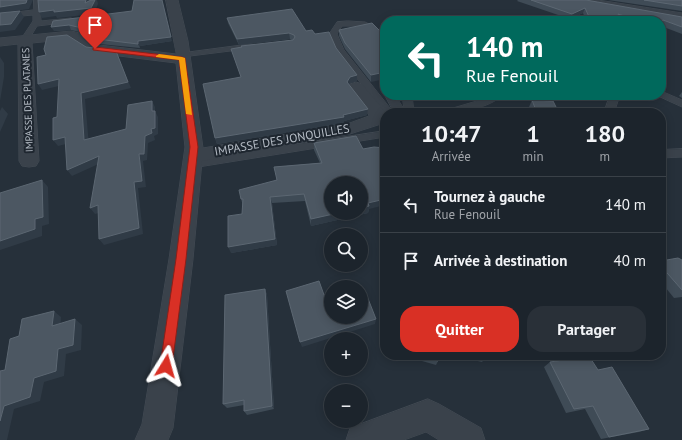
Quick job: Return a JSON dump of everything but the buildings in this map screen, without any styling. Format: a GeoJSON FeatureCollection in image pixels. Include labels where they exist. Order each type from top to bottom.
{"type":"FeatureCollection","features":[{"type":"Feature","properties":{"kind":"street"},"geometry":{"type":"LineString","coordinates":[[151,440],[157,428],[181,259],[194,147],[181,41],[172,0]]}},
{"type":"Feature","properties":{"kind":"street"},"geometry":{"type":"LineString","coordinates":[[577,0],[682,17]]}},
{"type":"Feature","properties":{"kind":"street"},"geometry":{"type":"LineString","coordinates":[[0,42],[71,35],[80,38],[95,49],[182,57]]}},
{"type":"Feature","properties":{"kind":"street","name":"IMPASSE DES PLATANES"},"geometry":{"type":"LineString","coordinates":[[24,39],[29,161]]}},
{"type":"Feature","properties":{"kind":"street","name":"IMPASSE DES JONQUILLES"},"geometry":{"type":"LineString","coordinates":[[192,160],[350,129],[375,120],[378,115],[356,87]]}},
{"type":"Feature","properties":{"kind":"street"},"geometry":{"type":"LineString","coordinates":[[362,440],[428,415],[468,440]]}},
{"type":"Feature","properties":{"kind":"lane"},"geometry":{"type":"LineString","coordinates":[[24,39],[37,21],[37,0]]}},
{"type":"Feature","properties":{"kind":"lane"},"geometry":{"type":"LineString","coordinates":[[0,16],[37,12]]}},
{"type":"Feature","properties":{"kind":"lane"},"geometry":{"type":"LineString","coordinates":[[35,24],[83,19]]}},
{"type":"Feature","properties":{"kind":"lane"},"geometry":{"type":"LineString","coordinates":[[365,24],[340,24],[333,34],[340,51],[385,108]]}},
{"type":"Feature","properties":{"kind":"lane"},"geometry":{"type":"LineString","coordinates":[[182,57],[258,45]]}},
{"type":"Feature","properties":{"kind":"lane"},"geometry":{"type":"LineString","coordinates":[[666,96],[682,104]]}},
{"type":"Feature","properties":{"kind":"lane"},"geometry":{"type":"LineString","coordinates":[[464,108],[490,100]]}},
{"type":"Feature","properties":{"kind":"lane"},"geometry":{"type":"LineString","coordinates":[[192,160],[380,135]]}},
{"type":"Feature","properties":{"kind":"lane"},"geometry":{"type":"LineString","coordinates":[[666,154],[682,153]]}},
{"type":"Feature","properties":{"kind":"slow traffic"},"geometry":{"type":"LineString","coordinates":[[159,56],[182,58],[190,114]]}},
{"type":"Feature","properties":{"kind":"route"},"geometry":{"type":"LineString","coordinates":[[95,49],[182,58],[194,147],[181,259],[166,366]]}}]}
